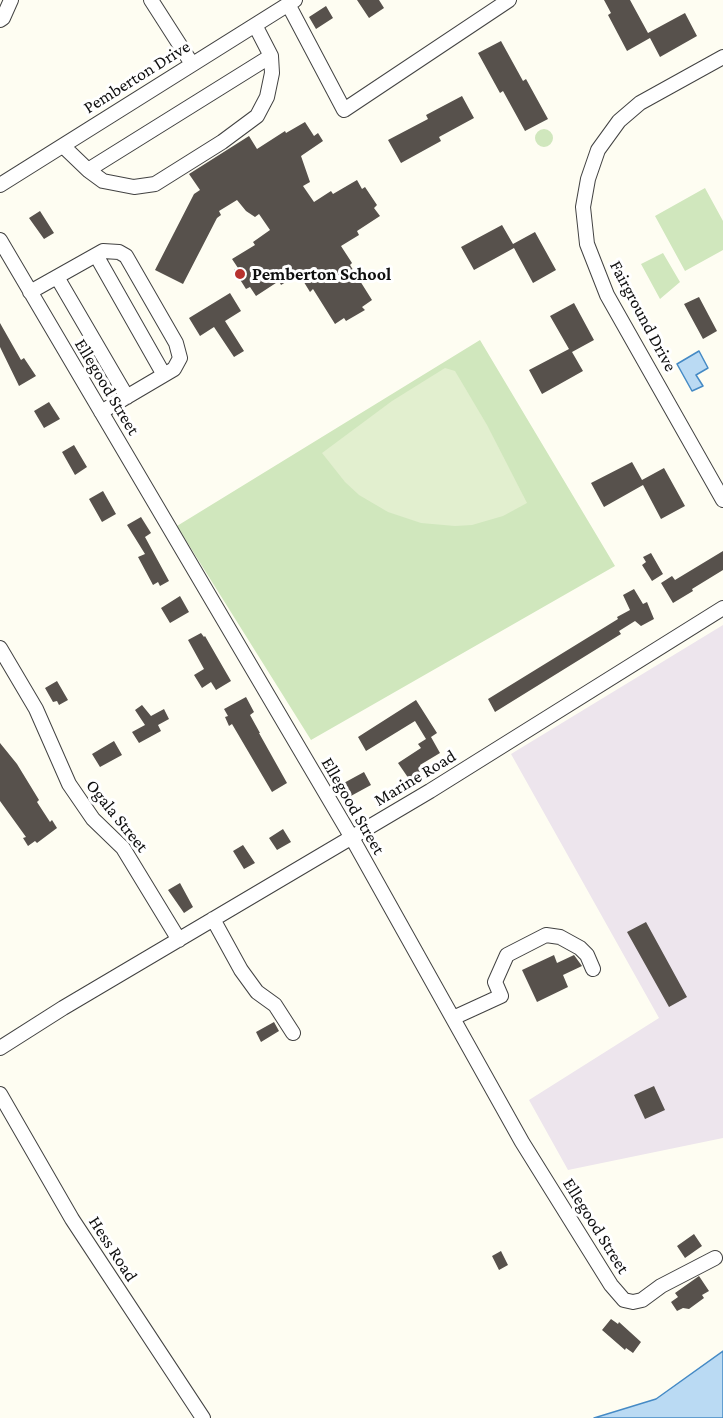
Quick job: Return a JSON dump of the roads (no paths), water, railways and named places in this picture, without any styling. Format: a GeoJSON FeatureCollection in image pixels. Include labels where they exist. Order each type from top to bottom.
{"type":"FeatureCollection","features":[{"type":"Feature","properties":{"kind":"street"},"geometry":{"type":"LineString","coordinates":[[0,20],[11,0]]}},
{"type":"Feature","properties":{"kind":"street"},"geometry":{"type":"LineString","coordinates":[[151,0],[192,64]]}},
{"type":"Feature","properties":{"kind":"street"},"geometry":{"type":"LineString","coordinates":[[291,2],[344,110],[508,0]]}},
{"type":"Feature","properties":{"kind":"street","name":"Pemberton Drive"},"geometry":{"type":"LineString","coordinates":[[0,185],[291,2]]}},
{"type":"Feature","properties":{"kind":"street"},"geometry":{"type":"LineString","coordinates":[[63,146],[88,170],[104,181],[134,187],[155,184],[222,142],[257,116],[267,97],[272,73],[271,56],[255,25]]}},
{"type":"Feature","properties":{"kind":"street"},"geometry":{"type":"LineString","coordinates":[[88,170],[271,56]]}},
{"type":"Feature","properties":{"kind":"street","name":"Fairground Drive"},"geometry":{"type":"LineString","coordinates":[[723,57],[640,103],[619,122],[598,150],[582,207],[587,244],[607,295],[723,500]]}},
{"type":"Feature","properties":{"kind":"street","name":"Ellegood Street"},"geometry":{"type":"LineString","coordinates":[[0,240],[352,838],[522,1142],[611,1285],[624,1300],[633,1302],[642,1300],[661,1286],[715,1258]]}},
{"type":"Feature","properties":{"kind":"street"},"geometry":{"type":"LineString","coordinates":[[30,292],[103,251],[126,256],[176,343],[179,351],[177,364],[174,369],[101,412]]}},
{"type":"Feature","properties":{"kind":"street"},"geometry":{"type":"LineString","coordinates":[[96,255],[164,375]]}},
{"type":"Feature","properties":{"kind":"street"},"geometry":{"type":"LineString","coordinates":[[57,278],[127,397]]}},
{"type":"Feature","properties":{"kind":"street","name":"Marine Road"},"geometry":{"type":"LineString","coordinates":[[0,1048],[63,1008],[352,838],[723,608]]}},
{"type":"Feature","properties":{"kind":"street","name":"Ogala Street"},"geometry":{"type":"LineString","coordinates":[[0,648],[36,710],[69,784],[93,819],[123,848],[179,940]]}},
{"type":"Feature","properties":{"kind":"street"},"geometry":{"type":"LineString","coordinates":[[213,920],[246,978],[257,992],[275,1005],[293,1033]]}},
{"type":"Feature","properties":{"kind":"street"},"geometry":{"type":"LineString","coordinates":[[453,1018],[501,996],[495,982],[507,955],[546,935],[560,937],[580,948],[587,955],[593,969]]}},
{"type":"Feature","properties":{"kind":"street","name":"Hess Road"},"geometry":{"type":"LineString","coordinates":[[0,1094],[72,1219],[203,1418]]}},
{"type":"Feature","properties":{"kind":"water"},"geometry":{"type":"Polygon","coordinates":[[[699,351],[708,368],[696,375],[703,386],[692,391],[677,364],[699,351]]]}},
{"type":"Feature","properties":{"kind":"water"},"geometry":{"type":"Polygon","coordinates":[[[723,1351],[723,1418],[594,1418],[656,1399],[723,1351]]]}},
{"type":"Feature","properties":{"kind":"place","name":"Pemberton School"},"geometry":{"type":"Point","coordinates":[240,274]}}]}
